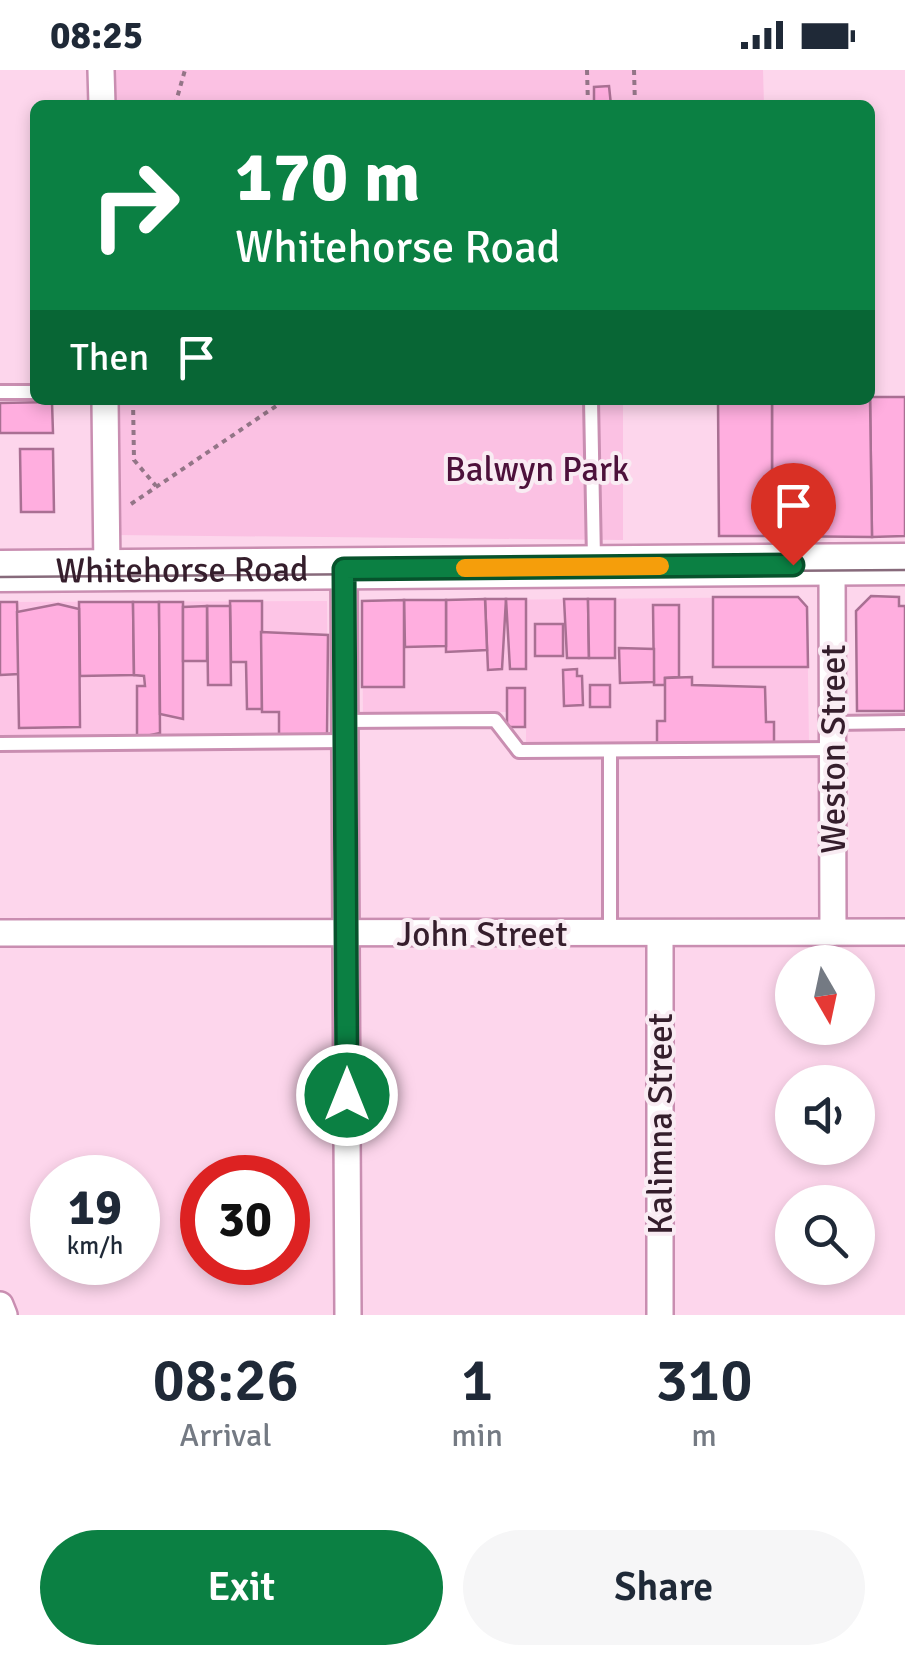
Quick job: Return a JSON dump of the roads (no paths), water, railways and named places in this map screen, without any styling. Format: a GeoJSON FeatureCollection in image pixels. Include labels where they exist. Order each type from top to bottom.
{"type":"FeatureCollection","features":[{"type":"Feature","properties":{"kind":"main road","name":"Whitehorse Road"},"geometry":{"type":"LineString","coordinates":[[0,571],[905,564]]}},
{"type":"Feature","properties":{"kind":"street"},"geometry":{"type":"LineString","coordinates":[[102,70],[102,100]]}},
{"type":"Feature","properties":{"kind":"street"},"geometry":{"type":"LineString","coordinates":[[105,405],[107,570]]}},
{"type":"Feature","properties":{"kind":"street","name":"Weston Street"},"geometry":{"type":"LineString","coordinates":[[832,565],[832,932]]}},
{"type":"Feature","properties":{"kind":"street"},"geometry":{"type":"LineString","coordinates":[[344,569],[348,1315]]}},
{"type":"Feature","properties":{"kind":"street","name":"John Street"},"geometry":{"type":"LineString","coordinates":[[0,933],[905,932]]}},
{"type":"Feature","properties":{"kind":"street","name":"Kalimna Street"},"geometry":{"type":"LineString","coordinates":[[660,934],[660,1315]]}},
{"type":"Feature","properties":{"kind":"street"},"geometry":{"type":"LineString","coordinates":[[0,1305],[4,1315]]}},
{"type":"Feature","properties":{"kind":"lane"},"geometry":{"type":"LineString","coordinates":[[0,392],[30,392]]}},
{"type":"Feature","properties":{"kind":"lane"},"geometry":{"type":"LineString","coordinates":[[591,405],[594,567]]}},
{"type":"Feature","properties":{"kind":"lane"},"geometry":{"type":"LineString","coordinates":[[0,744],[344,731],[494,720],[519,750],[833,749]]}},
{"type":"Feature","properties":{"kind":"lane"},"geometry":{"type":"LineString","coordinates":[[833,722],[905,722]]}},
{"type":"Feature","properties":{"kind":"lane"},"geometry":{"type":"LineString","coordinates":[[610,751],[610,934]]}},
{"type":"Feature","properties":{"kind":"tram line"},"geometry":{"type":"LineString","coordinates":[[0,577],[905,570]]}},
{"type":"Feature","properties":{"kind":"park label","name":"Balwyn Park"},"geometry":{"type":"Point","coordinates":[537,469]}}]}
